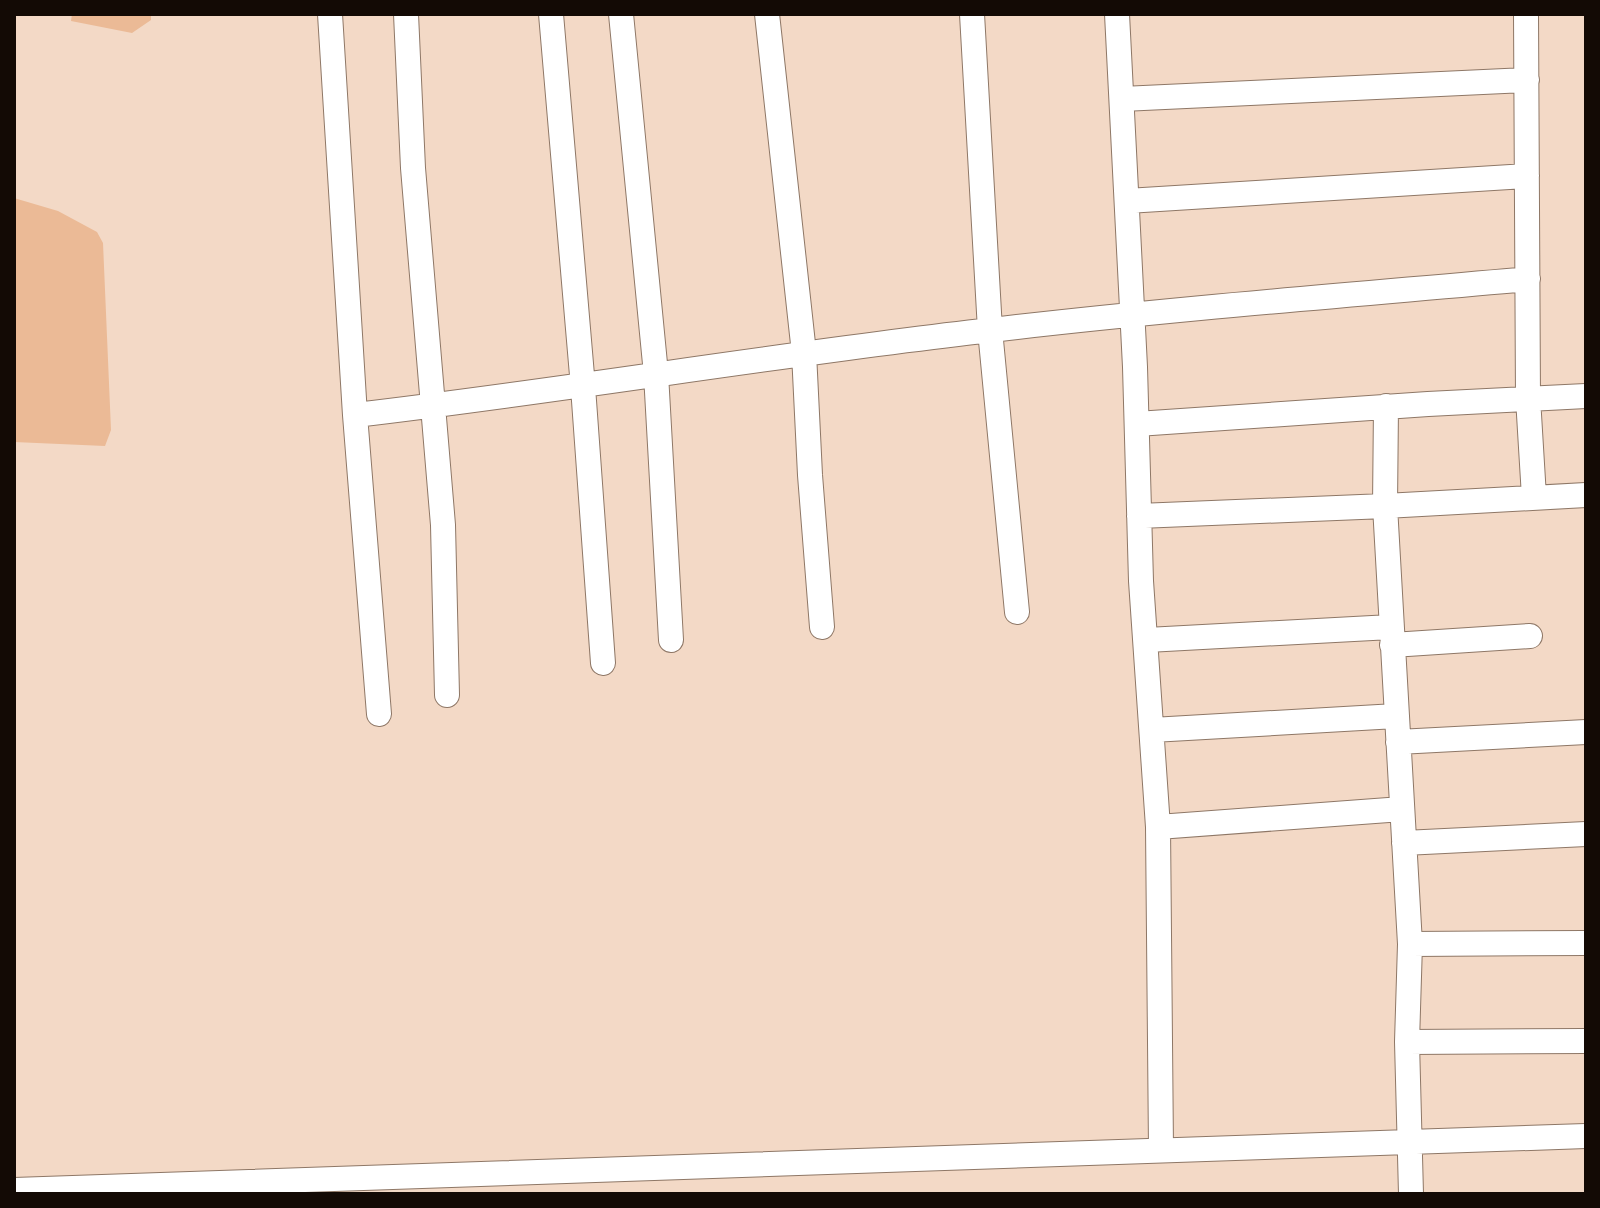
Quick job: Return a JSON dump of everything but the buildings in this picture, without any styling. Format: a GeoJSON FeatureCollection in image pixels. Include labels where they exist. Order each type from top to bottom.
{"type":"FeatureCollection","features":[{"type":"Feature","properties":{"kind":"street"},"geometry":{"type":"LineString","coordinates":[[330,14],[355,415],[379,714]]}},
{"type":"Feature","properties":{"kind":"street"},"geometry":{"type":"LineString","coordinates":[[406,14],[413,168],[443,525],[447,695]]}},
{"type":"Feature","properties":{"kind":"street"},"geometry":{"type":"LineString","coordinates":[[551,14],[603,663]]}},
{"type":"Feature","properties":{"kind":"street"},"geometry":{"type":"LineString","coordinates":[[621,14],[656,374],[671,640]]}},
{"type":"Feature","properties":{"kind":"street"},"geometry":{"type":"LineString","coordinates":[[767,14],[804,353],[822,627]]}},
{"type":"Feature","properties":{"kind":"street"},"geometry":{"type":"LineString","coordinates":[[972,14],[990,330],[1017,612]]}},
{"type":"Feature","properties":{"kind":"street"},"geometry":{"type":"LineString","coordinates":[[1117,14],[1137,424],[1141,581],[1158,827],[1161,1149]]}},
{"type":"Feature","properties":{"kind":"street"},"geometry":{"type":"LineString","coordinates":[[1526,14],[1528,398],[1534,497]]}},
{"type":"Feature","properties":{"kind":"street"},"geometry":{"type":"LineString","coordinates":[[1122,99],[1527,80]]}},
{"type":"Feature","properties":{"kind":"street"},"geometry":{"type":"LineString","coordinates":[[1127,201],[1527,176]]}},
{"type":"Feature","properties":{"kind":"street"},"geometry":{"type":"LineString","coordinates":[[355,415],[583,387],[804,353],[990,330],[1528,279]]}},
{"type":"Feature","properties":{"kind":"street"},"geometry":{"type":"LineString","coordinates":[[1137,424],[1386,406],[1586,396]]}},
{"type":"Feature","properties":{"kind":"street"},"geometry":{"type":"LineString","coordinates":[[1386,406],[1385,506],[1410,944],[1407,1042],[1411,1194]]}},
{"type":"Feature","properties":{"kind":"street"},"geometry":{"type":"LineString","coordinates":[[1139,516],[1586,495]]}},
{"type":"Feature","properties":{"kind":"street"},"geometry":{"type":"LineString","coordinates":[[1147,640],[1530,636]]}},
{"type":"Feature","properties":{"kind":"street"},"geometry":{"type":"LineString","coordinates":[[1152,730],[1396,716]]}},
{"type":"Feature","properties":{"kind":"street"},"geometry":{"type":"LineString","coordinates":[[1398,742],[1586,732]]}},
{"type":"Feature","properties":{"kind":"street"},"geometry":{"type":"LineString","coordinates":[[1158,827],[1402,809]]}},
{"type":"Feature","properties":{"kind":"street"},"geometry":{"type":"LineString","coordinates":[[1404,843],[1586,834]]}},
{"type":"Feature","properties":{"kind":"street"},"geometry":{"type":"LineString","coordinates":[[1410,944],[1586,943]]}},
{"type":"Feature","properties":{"kind":"street"},"geometry":{"type":"LineString","coordinates":[[1407,1042],[1586,1041]]}},
{"type":"Feature","properties":{"kind":"street"},"geometry":{"type":"LineString","coordinates":[[14,1190],[1586,1136]]}},
{"type":"Feature","properties":{"kind":"shaded area"},"geometry":{"type":"Polygon","coordinates":[[[72,14],[151,14],[151,20],[132,33],[71,21],[72,14]]]}},
{"type":"Feature","properties":{"kind":"shaded area"},"geometry":{"type":"Polygon","coordinates":[[[14,198],[58,211],[97,232],[103,243],[111,430],[105,446],[14,442],[14,198]]]}}]}
